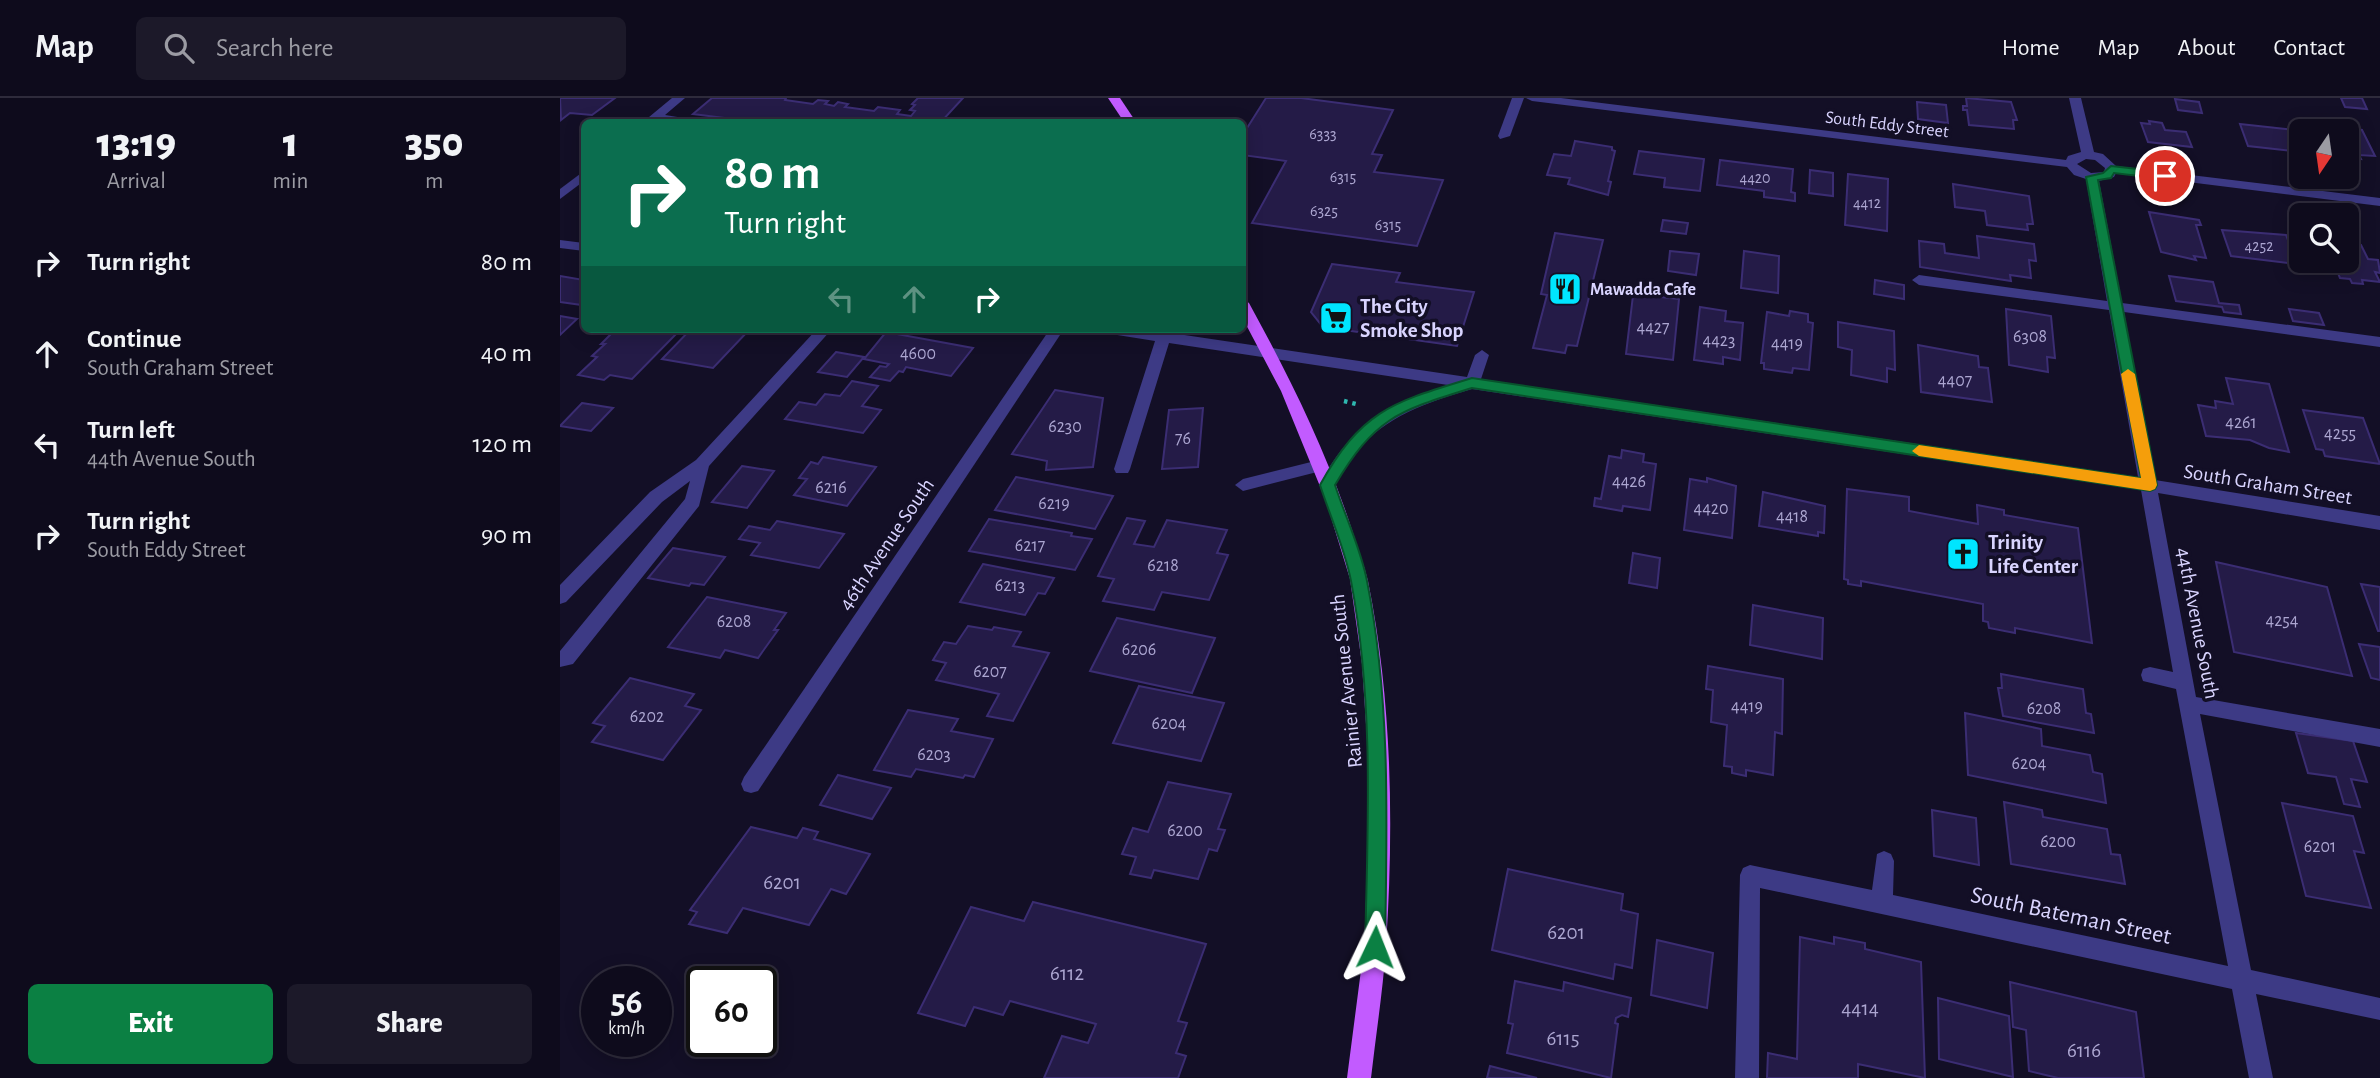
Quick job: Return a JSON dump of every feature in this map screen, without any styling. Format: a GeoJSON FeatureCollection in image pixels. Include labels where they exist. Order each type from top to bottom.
{"type":"FeatureCollection","features":[{"type":"Feature","properties":{"kind":"main road"},"geometry":{"type":"LineString","coordinates":[[1114,98],[1128,119]]}},
{"type":"Feature","properties":{"kind":"main road","name":"Rainier Avenue South"},"geometry":{"type":"LineString","coordinates":[[1246,310],[1289,391],[1327,485],[1359,579],[1371,664],[1379,769],[1375,947],[1359,1078]]}},
{"type":"Feature","properties":{"kind":"street"},"geometry":{"type":"LineString","coordinates":[[653,119],[679,98]]}},
{"type":"Feature","properties":{"kind":"street"},"geometry":{"type":"LineString","coordinates":[[1504,136],[1518,98]]}},
{"type":"Feature","properties":{"kind":"street","name":"South Eddy Street"},"geometry":{"type":"LineString","coordinates":[[1532,98],[2071,164]]}},
{"type":"Feature","properties":{"kind":"street"},"geometry":{"type":"LineString","coordinates":[[2075,98],[2088,155]]}},
{"type":"Feature","properties":{"kind":"street"},"geometry":{"type":"LineString","coordinates":[[2111,169],[2107,176],[2092,177],[2081,173],[2071,164],[2076,156],[2088,155],[2104,160],[2111,169],[2380,202]]}},
{"type":"Feature","properties":{"kind":"street","name":"44th Avenue South"},"geometry":{"type":"LineString","coordinates":[[2092,177],[2184,683],[2244,979],[2261,1078]]}},
{"type":"Feature","properties":{"kind":"street"},"geometry":{"type":"LineString","coordinates":[[560,195],[581,178]]}},
{"type":"Feature","properties":{"kind":"street"},"geometry":{"type":"LineString","coordinates":[[560,244],[581,247]]}},
{"type":"Feature","properties":{"kind":"street"},"geometry":{"type":"LineString","coordinates":[[1919,279],[2380,342]]}},
{"type":"Feature","properties":{"kind":"street"},"geometry":{"type":"LineString","coordinates":[[560,597],[656,497],[702,464],[821,333]]}},
{"type":"Feature","properties":{"kind":"street","name":"46th Avenue South"},"geometry":{"type":"LineString","coordinates":[[751,784],[1054,333]]}},
{"type":"Feature","properties":{"kind":"street","name":"South Graham Street"},"geometry":{"type":"LineString","coordinates":[[1137,333],[2150,485],[2380,523]]}},
{"type":"Feature","properties":{"kind":"street"},"geometry":{"type":"LineString","coordinates":[[1122,469],[1163,337]]}},
{"type":"Feature","properties":{"kind":"street"},"geometry":{"type":"LineString","coordinates":[[1327,485],[1349,448],[1383,416],[1402,405],[1472,383],[1482,355]]}},
{"type":"Feature","properties":{"kind":"street"},"geometry":{"type":"LineString","coordinates":[[560,659],[567,657],[693,501],[702,464]]}},
{"type":"Feature","properties":{"kind":"street"},"geometry":{"type":"LineString","coordinates":[[1243,485],[1319,466]]}},
{"type":"Feature","properties":{"kind":"street"},"geometry":{"type":"LineString","coordinates":[[2150,675],[2184,683]]}},
{"type":"Feature","properties":{"kind":"street"},"geometry":{"type":"LineString","coordinates":[[2190,704],[2380,738]]}},
{"type":"Feature","properties":{"kind":"street"},"geometry":{"type":"LineString","coordinates":[[1882,901],[1884,861]]}},
{"type":"Feature","properties":{"kind":"street","name":"South Bateman Street"},"geometry":{"type":"LineString","coordinates":[[1747,1078],[1750,875],[2380,1009]]}},
{"type":"Feature","properties":{"kind":"path"},"geometry":{"type":"LineString","coordinates":[[1344,401],[1355,403],[1352,396]]}},
{"type":"Feature","properties":{"kind":"building"},"geometry":{"type":"Polygon","coordinates":[[[560,98],[615,98],[592,115],[570,113],[561,120],[560,98]]]}},
{"type":"Feature","properties":{"kind":"building"},"geometry":{"type":"Polygon","coordinates":[[[712,98],[786,98],[785,100],[813,104],[818,100],[828,101],[825,104],[834,106],[838,102],[848,104],[845,107],[874,111],[878,107],[900,110],[897,114],[911,116],[915,111],[910,110],[915,105],[912,104],[918,98],[963,98],[944,119],[732,119],[693,114],[712,98]]]}},
{"type":"Feature","properties":{"kind":"building"},"geometry":{"type":"Polygon","coordinates":[[[1266,98],[1301,98],[1393,110],[1372,154],[1382,155],[1374,172],[1443,180],[1417,246],[1252,223],[1286,161],[1246,156],[1246,130],[1266,98]]]}},
{"type":"Feature","properties":{"kind":"building"},"geometry":{"type":"Polygon","coordinates":[[[1966,98],[2011,102],[2017,120],[2013,120],[2014,129],[1969,125],[1967,110],[1963,110],[1963,106],[1967,106],[1966,98]]]}},
{"type":"Feature","properties":{"kind":"building"},"geometry":{"type":"Polygon","coordinates":[[[2341,98],[2362,98],[2367,109],[2345,107],[2341,98]]]}},
{"type":"Feature","properties":{"kind":"building"},"geometry":{"type":"Polygon","coordinates":[[[2175,99],[2199,102],[2202,113],[2178,110],[2175,99]]]}},
{"type":"Feature","properties":{"kind":"building"},"geometry":{"type":"Polygon","coordinates":[[[1917,102],[1946,105],[1948,123],[1918,119],[1917,102]]]}},
{"type":"Feature","properties":{"kind":"building"},"geometry":{"type":"Polygon","coordinates":[[[2149,121],[2162,123],[2165,130],[2186,132],[2192,147],[2148,142],[2141,123],[2150,124],[2149,121]]]}},
{"type":"Feature","properties":{"kind":"building"},"geometry":{"type":"Polygon","coordinates":[[[2240,124],[2289,129],[2289,151],[2248,146],[2240,124]]]}},
{"type":"Feature","properties":{"kind":"building"},"geometry":{"type":"Polygon","coordinates":[[[2359,129],[2362,130],[2375,156],[2359,155],[2359,129]]]}},
{"type":"Feature","properties":{"kind":"building"},"geometry":{"type":"Polygon","coordinates":[[[1575,141],[1612,147],[1615,151],[1608,181],[1611,182],[1608,195],[1568,184],[1570,178],[1547,175],[1554,154],[1571,156],[1575,141]]]}},
{"type":"Feature","properties":{"kind":"building"},"geometry":{"type":"Polygon","coordinates":[[[1639,151],[1704,159],[1700,191],[1664,187],[1665,178],[1634,174],[1639,151]]]}},
{"type":"Feature","properties":{"kind":"building"},"geometry":{"type":"Polygon","coordinates":[[[1720,160],[1793,169],[1791,192],[1795,193],[1795,201],[1764,197],[1764,191],[1717,185],[1720,160]]]}},
{"type":"Feature","properties":{"kind":"building"},"geometry":{"type":"Polygon","coordinates":[[[1810,170],[1833,173],[1833,196],[1809,193],[1810,170]]]}},
{"type":"Feature","properties":{"kind":"building"},"geometry":{"type":"Polygon","coordinates":[[[1848,174],[1888,179],[1887,231],[1845,225],[1848,174]]]}},
{"type":"Feature","properties":{"kind":"building"},"geometry":{"type":"Polygon","coordinates":[[[1953,184],[2029,196],[2033,224],[2027,224],[2028,230],[1987,225],[1985,211],[1955,207],[1953,184]]]}},
{"type":"Feature","properties":{"kind":"building"},"geometry":{"type":"Polygon","coordinates":[[[2149,212],[2199,220],[2201,225],[2196,225],[2206,258],[2194,256],[2196,260],[2161,252],[2149,212]]]}},
{"type":"Feature","properties":{"kind":"building"},"geometry":{"type":"Polygon","coordinates":[[[1663,220],[1688,223],[1686,234],[1661,231],[1663,220]]]}},
{"type":"Feature","properties":{"kind":"building"},"geometry":{"type":"Polygon","coordinates":[[[2222,230],[2286,235],[2289,243],[2289,263],[2231,256],[2222,230]]]}},
{"type":"Feature","properties":{"kind":"building"},"geometry":{"type":"Polygon","coordinates":[[[1555,233],[1603,240],[1577,346],[1567,345],[1565,353],[1533,348],[1547,295],[1541,294],[1555,233]]]}},
{"type":"Feature","properties":{"kind":"building"},"geometry":{"type":"Polygon","coordinates":[[[1977,236],[2034,244],[2036,261],[2029,260],[2031,278],[2010,275],[2011,281],[1920,267],[1919,241],[1944,244],[1945,253],[1979,258],[1977,236]]]}},
{"type":"Feature","properties":{"kind":"building"},"geometry":{"type":"Polygon","coordinates":[[[2359,245],[2368,259],[2378,260],[2380,273],[2375,272],[2380,282],[2362,280],[2363,284],[2352,283],[2350,279],[2340,278],[2338,273],[2359,273],[2359,245]]]}},
{"type":"Feature","properties":{"kind":"building"},"geometry":{"type":"Polygon","coordinates":[[[1670,251],[1699,254],[1696,275],[1668,271],[1670,251]]]}},
{"type":"Feature","properties":{"kind":"building"},"geometry":{"type":"Polygon","coordinates":[[[1744,251],[1779,256],[1778,293],[1741,288],[1744,251]]]}},
{"type":"Feature","properties":{"kind":"building"},"geometry":{"type":"Polygon","coordinates":[[[1332,264],[1400,273],[1396,282],[1474,292],[1457,346],[1323,327],[1311,312],[1332,264]]]}},
{"type":"Feature","properties":{"kind":"building"},"geometry":{"type":"Polygon","coordinates":[[[560,276],[581,280],[581,305],[560,302],[560,276]]]}},
{"type":"Feature","properties":{"kind":"building"},"geometry":{"type":"Polygon","coordinates":[[[2169,276],[2213,282],[2219,303],[2239,305],[2241,314],[2224,312],[2222,307],[2176,301],[2169,276]]]}},
{"type":"Feature","properties":{"kind":"building"},"geometry":{"type":"Polygon","coordinates":[[[1875,280],[1904,285],[1904,299],[1874,294],[1875,280]]]}},
{"type":"Feature","properties":{"kind":"building"},"geometry":{"type":"Polygon","coordinates":[[[1634,287],[1654,289],[1653,296],[1679,299],[1673,360],[1626,354],[1634,287]]]}},
{"type":"Feature","properties":{"kind":"building"},"geometry":{"type":"Polygon","coordinates":[[[1700,307],[1726,311],[1725,321],[1743,323],[1740,360],[1723,357],[1723,364],[1694,360],[1700,307]]]}},
{"type":"Feature","properties":{"kind":"building"},"geometry":{"type":"Polygon","coordinates":[[[2006,309],[2051,316],[2055,358],[2047,357],[2048,372],[2009,365],[2006,309]]]}},
{"type":"Feature","properties":{"kind":"building"},"geometry":{"type":"Polygon","coordinates":[[[2289,309],[2319,313],[2324,325],[2293,321],[2289,309]]]}},
{"type":"Feature","properties":{"kind":"building"},"geometry":{"type":"Polygon","coordinates":[[[1790,311],[1808,314],[1808,322],[1813,323],[1809,370],[1793,368],[1792,373],[1764,369],[1764,363],[1761,363],[1767,312],[1789,316],[1790,311]]]}},
{"type":"Feature","properties":{"kind":"building"},"geometry":{"type":"Polygon","coordinates":[[[560,316],[577,319],[560,335],[560,316]]]}},
{"type":"Feature","properties":{"kind":"building"},"geometry":{"type":"Polygon","coordinates":[[[1838,322],[1894,331],[1895,370],[1887,368],[1887,382],[1851,375],[1852,350],[1838,347],[1838,322]]]}},
{"type":"Feature","properties":{"kind":"building"},"geometry":{"type":"Polygon","coordinates":[[[612,333],[677,333],[632,379],[610,375],[604,380],[578,375],[597,357],[592,356],[605,344],[601,344],[612,333]]]}},
{"type":"Feature","properties":{"kind":"building"},"geometry":{"type":"Polygon","coordinates":[[[687,333],[746,333],[713,368],[662,359],[687,333]]]}},
{"type":"Feature","properties":{"kind":"building"},"geometry":{"type":"Polygon","coordinates":[[[885,333],[973,348],[951,376],[906,367],[890,381],[870,377],[880,366],[886,367],[889,364],[864,359],[885,333]]]}},
{"type":"Feature","properties":{"kind":"building"},"geometry":{"type":"Polygon","coordinates":[[[1918,345],[1978,356],[1979,367],[1988,368],[1992,402],[1921,392],[1918,345]]]}},
{"type":"Feature","properties":{"kind":"building"},"geometry":{"type":"Polygon","coordinates":[[[836,352],[864,357],[847,377],[818,372],[836,352]]]}},
{"type":"Feature","properties":{"kind":"building"},"geometry":{"type":"Polygon","coordinates":[[[2226,378],[2269,384],[2289,452],[2250,440],[2206,436],[2198,405],[2216,408],[2215,401],[2233,404],[2226,378]]]}},
{"type":"Feature","properties":{"kind":"building"},"geometry":{"type":"Polygon","coordinates":[[[852,381],[878,386],[862,406],[881,410],[863,433],[785,419],[799,402],[816,405],[825,394],[840,396],[852,381]]]}},
{"type":"Feature","properties":{"kind":"building"},"geometry":{"type":"Polygon","coordinates":[[[1055,390],[1103,398],[1093,467],[1046,470],[1047,461],[1012,454],[1055,390]]]}},
{"type":"Feature","properties":{"kind":"building"},"geometry":{"type":"Polygon","coordinates":[[[582,403],[613,408],[591,431],[560,426],[582,403]]]}},
{"type":"Feature","properties":{"kind":"building"},"geometry":{"type":"Polygon","coordinates":[[[1203,408],[1198,467],[1162,469],[1169,410],[1203,408]]]}},
{"type":"Feature","properties":{"kind":"building"},"geometry":{"type":"Polygon","coordinates":[[[2303,410],[2363,418],[2380,464],[2325,456],[2323,450],[2316,449],[2303,410]]]}},
{"type":"Feature","properties":{"kind":"building"},"geometry":{"type":"Polygon","coordinates":[[[1622,450],[1644,454],[1643,462],[1656,464],[1650,510],[1623,506],[1622,511],[1594,506],[1595,498],[1601,499],[1609,456],[1621,458],[1622,450]]]}},
{"type":"Feature","properties":{"kind":"building"},"geometry":{"type":"Polygon","coordinates":[[[823,457],[876,467],[847,506],[794,495],[807,479],[799,478],[811,462],[818,464],[823,457]]]}},
{"type":"Feature","properties":{"kind":"building"},"geometry":{"type":"Polygon","coordinates":[[[742,466],[774,471],[747,508],[712,502],[742,466]]]}},
{"type":"Feature","properties":{"kind":"building"},"geometry":{"type":"Polygon","coordinates":[[[1016,477],[1113,496],[1095,529],[995,510],[1016,477]]]}},
{"type":"Feature","properties":{"kind":"building"},"geometry":{"type":"Polygon","coordinates":[[[1707,478],[1736,486],[1732,538],[1684,530],[1690,479],[1707,482],[1707,478]]]}},
{"type":"Feature","properties":{"kind":"building","name":"Trinity Life Center"},"geometry":{"type":"Polygon","coordinates":[[[1847,489],[1909,497],[1909,511],[1978,524],[1977,505],[2004,510],[2004,515],[2078,528],[2092,643],[2015,628],[2015,633],[1989,628],[1988,622],[1983,621],[1983,604],[1861,581],[1861,586],[1848,584],[1848,580],[1844,579],[1847,489]]]}},
{"type":"Feature","properties":{"kind":"building"},"geometry":{"type":"Polygon","coordinates":[[[1763,492],[1825,506],[1824,533],[1818,532],[1818,536],[1759,526],[1763,492]]]}},
{"type":"Feature","properties":{"kind":"building"},"geometry":{"type":"Polygon","coordinates":[[[1127,518],[1145,521],[1134,544],[1154,547],[1167,520],[1227,530],[1217,553],[1228,555],[1209,600],[1162,592],[1154,610],[1103,601],[1114,579],[1098,576],[1127,518]]]}},
{"type":"Feature","properties":{"kind":"building"},"geometry":{"type":"Polygon","coordinates":[[[989,519],[1092,539],[1075,570],[969,551],[989,519]]]}},
{"type":"Feature","properties":{"kind":"building"},"geometry":{"type":"Polygon","coordinates":[[[777,521],[844,534],[819,568],[751,555],[760,543],[739,539],[749,526],[770,530],[777,521]]]}},
{"type":"Feature","properties":{"kind":"building"},"geometry":{"type":"Polygon","coordinates":[[[673,548],[725,557],[704,585],[691,583],[689,586],[648,578],[673,548]]]}},
{"type":"Feature","properties":{"kind":"building"},"geometry":{"type":"Polygon","coordinates":[[[1633,553],[1660,558],[1657,588],[1629,583],[1633,553]]]}},
{"type":"Feature","properties":{"kind":"building"},"geometry":{"type":"Polygon","coordinates":[[[2216,562],[2327,587],[2352,676],[2234,652],[2216,562]]]}},
{"type":"Feature","properties":{"kind":"building"},"geometry":{"type":"Polygon","coordinates":[[[983,564],[1054,578],[1045,594],[1038,593],[1025,615],[960,602],[983,564]]]}},
{"type":"Feature","properties":{"kind":"building"},"geometry":{"type":"Polygon","coordinates":[[[2361,584],[2380,587],[2380,631],[2378,631],[2361,584]]]}},
{"type":"Feature","properties":{"kind":"building"},"geometry":{"type":"Polygon","coordinates":[[[707,597],[786,613],[774,630],[778,630],[758,658],[725,650],[720,658],[668,647],[707,597]]]}},
{"type":"Feature","properties":{"kind":"building"},"geometry":{"type":"Polygon","coordinates":[[[1753,605],[1823,618],[1822,659],[1750,645],[1753,605]]]}},
{"type":"Feature","properties":{"kind":"building"},"geometry":{"type":"Polygon","coordinates":[[[1117,618],[1215,638],[1192,693],[1090,671],[1117,618]]]}},
{"type":"Feature","properties":{"kind":"building"},"geometry":{"type":"Polygon","coordinates":[[[968,626],[1021,632],[1013,646],[1049,653],[1013,721],[987,716],[999,694],[936,680],[946,663],[933,660],[944,642],[956,644],[968,626]]]}},
{"type":"Feature","properties":{"kind":"building"},"geometry":{"type":"Polygon","coordinates":[[[2359,644],[2380,647],[2380,680],[2371,678],[2359,644]]]}},
{"type":"Feature","properties":{"kind":"building"},"geometry":{"type":"Polygon","coordinates":[[[1708,666],[1783,679],[1782,734],[1775,732],[1773,775],[1746,770],[1746,776],[1732,773],[1732,767],[1724,766],[1727,725],[1711,722],[1713,690],[1706,689],[1708,666]]]}},
{"type":"Feature","properties":{"kind":"building"},"geometry":{"type":"Polygon","coordinates":[[[2001,674],[2083,689],[2086,713],[2091,714],[2094,733],[2003,716],[1998,688],[2002,688],[2001,674]]]}},
{"type":"Feature","properties":{"kind":"building"},"geometry":{"type":"Polygon","coordinates":[[[630,678],[694,694],[685,706],[701,710],[663,760],[592,742],[605,726],[593,723],[630,678]]]}},
{"type":"Feature","properties":{"kind":"building"},"geometry":{"type":"Polygon","coordinates":[[[1139,686],[1224,703],[1201,761],[1113,743],[1139,686]]]}},
{"type":"Feature","properties":{"kind":"building"},"geometry":{"type":"Polygon","coordinates":[[[908,710],[958,719],[951,731],[993,739],[974,777],[965,775],[963,778],[916,769],[911,777],[874,770],[908,710]]]}},
{"type":"Feature","properties":{"kind":"building"},"geometry":{"type":"Polygon","coordinates":[[[1965,713],[2041,729],[2042,746],[2090,755],[2093,772],[2102,774],[2106,803],[1968,775],[1965,713]]]}},
{"type":"Feature","properties":{"kind":"building"},"geometry":{"type":"Polygon","coordinates":[[[2296,733],[2353,741],[2367,782],[2351,779],[2360,807],[2344,804],[2336,777],[2308,773],[2296,733]]]}},
{"type":"Feature","properties":{"kind":"building"},"geometry":{"type":"Polygon","coordinates":[[[838,775],[891,788],[872,819],[820,805],[838,775]]]}},
{"type":"Feature","properties":{"kind":"building"},"geometry":{"type":"Polygon","coordinates":[[[1168,782],[1231,794],[1218,829],[1225,830],[1217,851],[1209,849],[1198,879],[1154,870],[1151,878],[1130,874],[1136,857],[1122,854],[1133,828],[1148,832],[1168,782]]]}},
{"type":"Feature","properties":{"kind":"building"},"geometry":{"type":"Polygon","coordinates":[[[2004,802],[2042,810],[2043,817],[2107,829],[2111,854],[2120,855],[2125,884],[2011,864],[2004,802]]]}},
{"type":"Feature","properties":{"kind":"building"},"geometry":{"type":"Polygon","coordinates":[[[2282,803],[2353,816],[2364,853],[2354,851],[2371,908],[2306,896],[2282,803]]]}},
{"type":"Feature","properties":{"kind":"building"},"geometry":{"type":"Polygon","coordinates":[[[1932,810],[1976,818],[1979,865],[1934,856],[1932,810]]]}},
{"type":"Feature","properties":{"kind":"building"},"geometry":{"type":"Polygon","coordinates":[[[751,827],[797,838],[803,828],[818,832],[814,839],[870,854],[846,894],[831,889],[809,925],[743,908],[727,933],[689,924],[697,912],[690,910],[751,827]]]}},
{"type":"Feature","properties":{"kind":"building"},"geometry":{"type":"Polygon","coordinates":[[[1508,869],[1623,894],[1621,910],[1638,914],[1632,968],[1615,964],[1613,979],[1492,950],[1508,869]]]}},
{"type":"Feature","properties":{"kind":"building"},"geometry":{"type":"Polygon","coordinates":[[[1033,902],[1206,944],[1178,1021],[1187,1023],[1176,1053],[1186,1056],[1178,1078],[1044,1078],[1062,1036],[1088,1043],[1096,1024],[1010,1001],[1003,1015],[974,1007],[965,1026],[918,1013],[971,907],[1024,921],[1033,902]]]}},
{"type":"Feature","properties":{"kind":"building"},"geometry":{"type":"Polygon","coordinates":[[[1800,937],[1834,944],[1834,937],[1865,943],[1865,949],[1921,962],[1925,1078],[1858,1064],[1858,1078],[1767,1078],[1768,1053],[1797,1059],[1800,937]]]}},
{"type":"Feature","properties":{"kind":"building"},"geometry":{"type":"Polygon","coordinates":[[[1657,940],[1713,953],[1707,1008],[1651,995],[1657,940]]]}},
{"type":"Feature","properties":{"kind":"building"},"geometry":{"type":"Polygon","coordinates":[[[1515,981],[1563,991],[1564,982],[1631,998],[1628,1017],[1622,1015],[1616,1018],[1615,1023],[1618,1024],[1611,1078],[1507,1053],[1513,1024],[1508,1023],[1515,981]]]}},
{"type":"Feature","properties":{"kind":"building"},"geometry":{"type":"Polygon","coordinates":[[[2010,982],[2136,1012],[2144,1078],[2058,1078],[2029,1071],[2026,1030],[2013,1027],[2010,982]]]}},
{"type":"Feature","properties":{"kind":"building"},"geometry":{"type":"Polygon","coordinates":[[[1938,998],[2009,1016],[2013,1077],[1939,1059],[1938,998]]]}},
{"type":"Feature","properties":{"kind":"building"},"geometry":{"type":"Polygon","coordinates":[[[1490,1066],[1537,1078],[1487,1078],[1490,1066]]]}},
{"type":"Feature","properties":{"kind":"slow traffic"},"geometry":{"type":"LineString","coordinates":[[1919,451],[2150,485],[2128,374]]}},
{"type":"Feature","properties":{"kind":"place","name":"Mawadda Cafe"},"geometry":{"type":"Point","coordinates":[1565,289]}},
{"type":"Feature","properties":{"kind":"place","name":"The City Smoke Shop"},"geometry":{"type":"Point","coordinates":[1336,318]}},
{"type":"Feature","properties":{"kind":"place","name":"Trinity Life Center"},"geometry":{"type":"Point","coordinates":[1963,554]}},
{"type":"Feature","properties":{"kind":"route"},"geometry":{"type":"LineString","coordinates":[[1375,947],[1379,769],[1371,664],[1359,579],[1327,485],[1349,448],[1383,416],[1402,405],[1472,383],[2150,485],[2092,177],[2107,176],[2111,169],[2165,176]]}}]}
